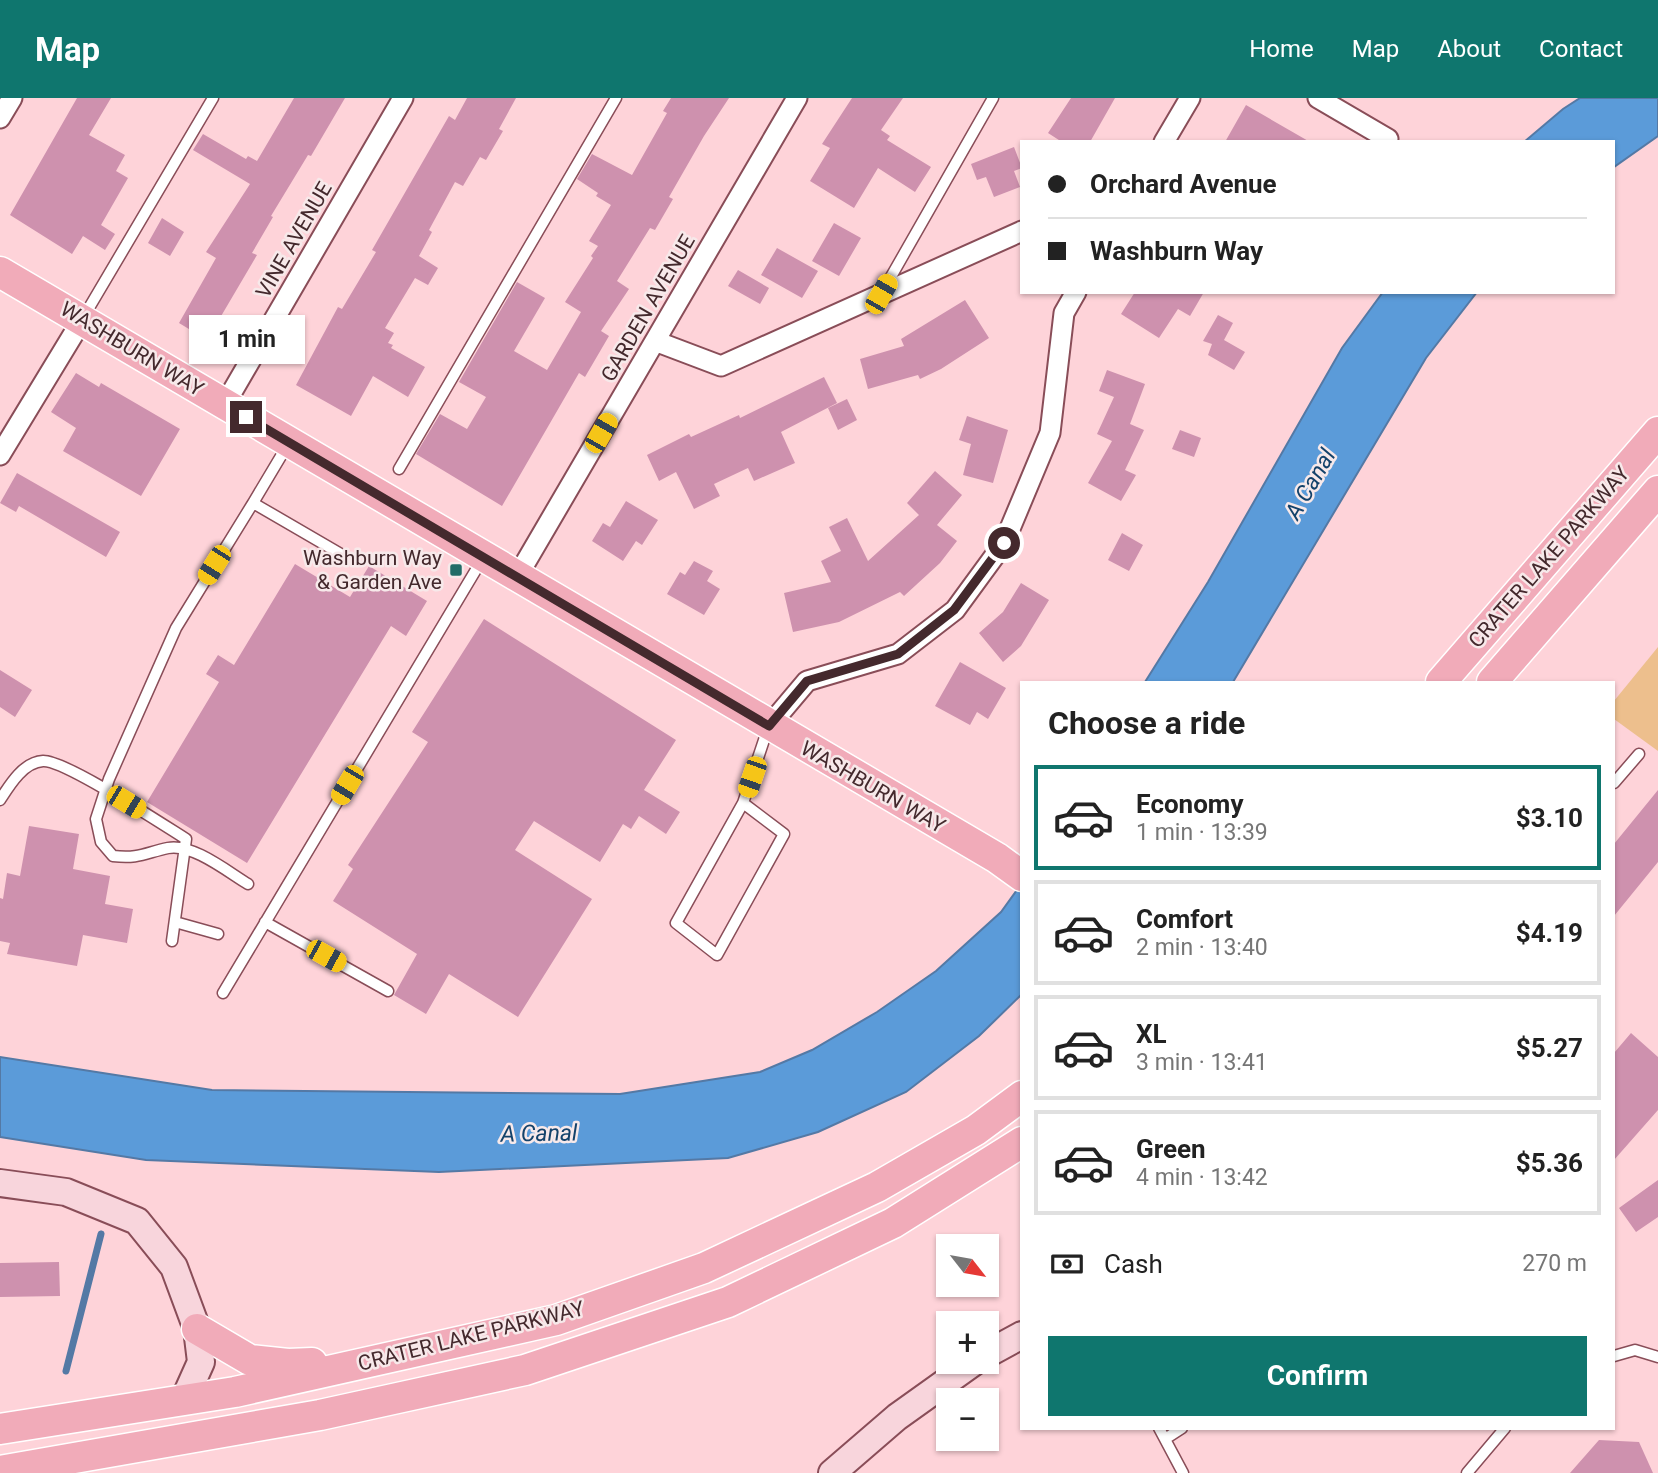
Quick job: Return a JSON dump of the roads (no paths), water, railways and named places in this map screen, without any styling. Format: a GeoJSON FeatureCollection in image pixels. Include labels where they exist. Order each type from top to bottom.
{"type":"FeatureCollection","features":[{"type":"Feature","properties":{"kind":"main road","name":"WASHBURN WAY"},"geometry":{"type":"LineString","coordinates":[[0,272],[769,726],[998,858],[1012,870]]}},
{"type":"Feature","properties":{"kind":"main road","name":"CRATER LAKE PARKWAY"},"geometry":{"type":"LineString","coordinates":[[1442,681],[1658,432]]}},
{"type":"Feature","properties":{"kind":"main road","name":"CRATER LAKE PARKWAY"},"geometry":{"type":"LineString","coordinates":[[1493,681],[1658,491]]}},
{"type":"Feature","properties":{"kind":"main road","name":"CRATER LAKE PARKWAY"},"geometry":{"type":"LineString","coordinates":[[0,1429],[235,1392],[556,1320],[704,1268],[877,1187],[976,1130],[1020,1097]]}},
{"type":"Feature","properties":{"kind":"main road","name":"CRATER LAKE PARKWAY"},"geometry":{"type":"LineString","coordinates":[[0,1471],[320,1415],[525,1370],[728,1303],[893,1223],[1020,1143]]}},
{"type":"Feature","properties":{"kind":"main road"},"geometry":{"type":"LineString","coordinates":[[197,1329],[250,1360],[288,1364],[375,1360]]}},
{"type":"Feature","properties":{"kind":"street"},"geometry":{"type":"LineString","coordinates":[[0,118],[12,98]]}},
{"type":"Feature","properties":{"kind":"street","name":"VINE AVENUE"},"geometry":{"type":"LineString","coordinates":[[225,404],[403,98]]}},
{"type":"Feature","properties":{"kind":"street","name":"GARDEN AVENUE"},"geometry":{"type":"LineString","coordinates":[[517,577],[797,98]]}},
{"type":"Feature","properties":{"kind":"street"},"geometry":{"type":"LineString","coordinates":[[1165,140],[1190,98]]}},
{"type":"Feature","properties":{"kind":"street"},"geometry":{"type":"LineString","coordinates":[[1318,98],[1388,139]]}},
{"type":"Feature","properties":{"kind":"street"},"geometry":{"type":"LineString","coordinates":[[655,341],[721,366],[1019,234]]}},
{"type":"Feature","properties":{"kind":"street"},"geometry":{"type":"LineString","coordinates":[[769,726],[807,681],[898,654],[954,610],[1004,543],[1049,433],[1065,294]]}},
{"type":"Feature","properties":{"kind":"street"},"geometry":{"type":"LineString","coordinates":[[1064,313],[1075,294]]}},
{"type":"Feature","properties":{"kind":"street"},"geometry":{"type":"LineString","coordinates":[[0,455],[82,320]]}},
{"type":"Feature","properties":{"kind":"street"},"geometry":{"type":"LineString","coordinates":[[0,1183],[66,1192],[137,1221],[174,1267],[197,1329],[201,1362],[184,1400]]}},
{"type":"Feature","properties":{"kind":"street"},"geometry":{"type":"LineString","coordinates":[[999,1347],[1020,1336]]}},
{"type":"Feature","properties":{"kind":"street"},"geometry":{"type":"LineString","coordinates":[[832,1473],[897,1417],[957,1374]]}},
{"type":"Feature","properties":{"kind":"lane"},"geometry":{"type":"LineString","coordinates":[[82,320],[213,98]]}},
{"type":"Feature","properties":{"kind":"lane"},"geometry":{"type":"LineString","coordinates":[[399,469],[616,98]]}},
{"type":"Feature","properties":{"kind":"lane"},"geometry":{"type":"LineString","coordinates":[[881,294],[993,98]]}},
{"type":"Feature","properties":{"kind":"lane"},"geometry":{"type":"LineString","coordinates":[[248,884],[197,853],[185,849],[170,847],[133,858],[113,856],[101,842],[96,819],[176,628],[289,442]]}},
{"type":"Feature","properties":{"kind":"lane"},"geometry":{"type":"LineString","coordinates":[[253,503],[346,558]]}},
{"type":"Feature","properties":{"kind":"lane"},"geometry":{"type":"LineString","coordinates":[[223,993],[484,557]]}},
{"type":"Feature","properties":{"kind":"lane"},"geometry":{"type":"LineString","coordinates":[[743,803],[783,834],[717,955],[676,923],[743,803],[769,726]]}},
{"type":"Feature","properties":{"kind":"lane"},"geometry":{"type":"LineString","coordinates":[[1615,782],[1639,754]]}},
{"type":"Feature","properties":{"kind":"lane"},"geometry":{"type":"LineString","coordinates":[[0,800],[14,779],[27,767],[42,761],[56,764],[106,790],[186,839],[173,941]]}},
{"type":"Feature","properties":{"kind":"lane"},"geometry":{"type":"LineString","coordinates":[[175,922],[218,934]]}},
{"type":"Feature","properties":{"kind":"lane"},"geometry":{"type":"LineString","coordinates":[[265,922],[388,991]]}},
{"type":"Feature","properties":{"kind":"lane"},"geometry":{"type":"LineString","coordinates":[[1615,1356],[1635,1350],[1658,1357]]}},
{"type":"Feature","properties":{"kind":"lane"},"geometry":{"type":"LineString","coordinates":[[1160,1430],[1183,1473]]}},
{"type":"Feature","properties":{"kind":"lane"},"geometry":{"type":"LineString","coordinates":[[1165,1439],[1179,1430]]}},
{"type":"Feature","properties":{"kind":"lane"},"geometry":{"type":"LineString","coordinates":[[1467,1473],[1502,1430]]}},
{"type":"Feature","properties":{"kind":"water"},"geometry":{"type":"Polygon","coordinates":[[[1580,98],[1658,98],[1658,136],[1615,166],[1615,140],[1526,140],[1580,98]]]}},
{"type":"Feature","properties":{"kind":"water","name":"A Canal"},"geometry":{"type":"Polygon","coordinates":[[[1382,294],[1475,294],[1426,358],[1234,681],[1146,681],[1208,582],[1342,348],[1382,294]]]}},
{"type":"Feature","properties":{"kind":"water","name":"A Canal"},"geometry":{"type":"Polygon","coordinates":[[[1020,886],[1020,996],[979,1036],[906,1092],[818,1132],[728,1158],[439,1172],[146,1160],[0,1137],[0,1057],[212,1090],[620,1094],[760,1072],[812,1050],[877,1012],[936,971],[1001,912],[1020,886]]]}},
{"type":"Feature","properties":{"kind":"waterway"},"geometry":{"type":"LineString","coordinates":[[66,1371],[101,1234]]}},
{"type":"Feature","properties":{"kind":"place","name":"Washburn Way & Garden Ave"},"geometry":{"type":"Point","coordinates":[456,570]}}]}
